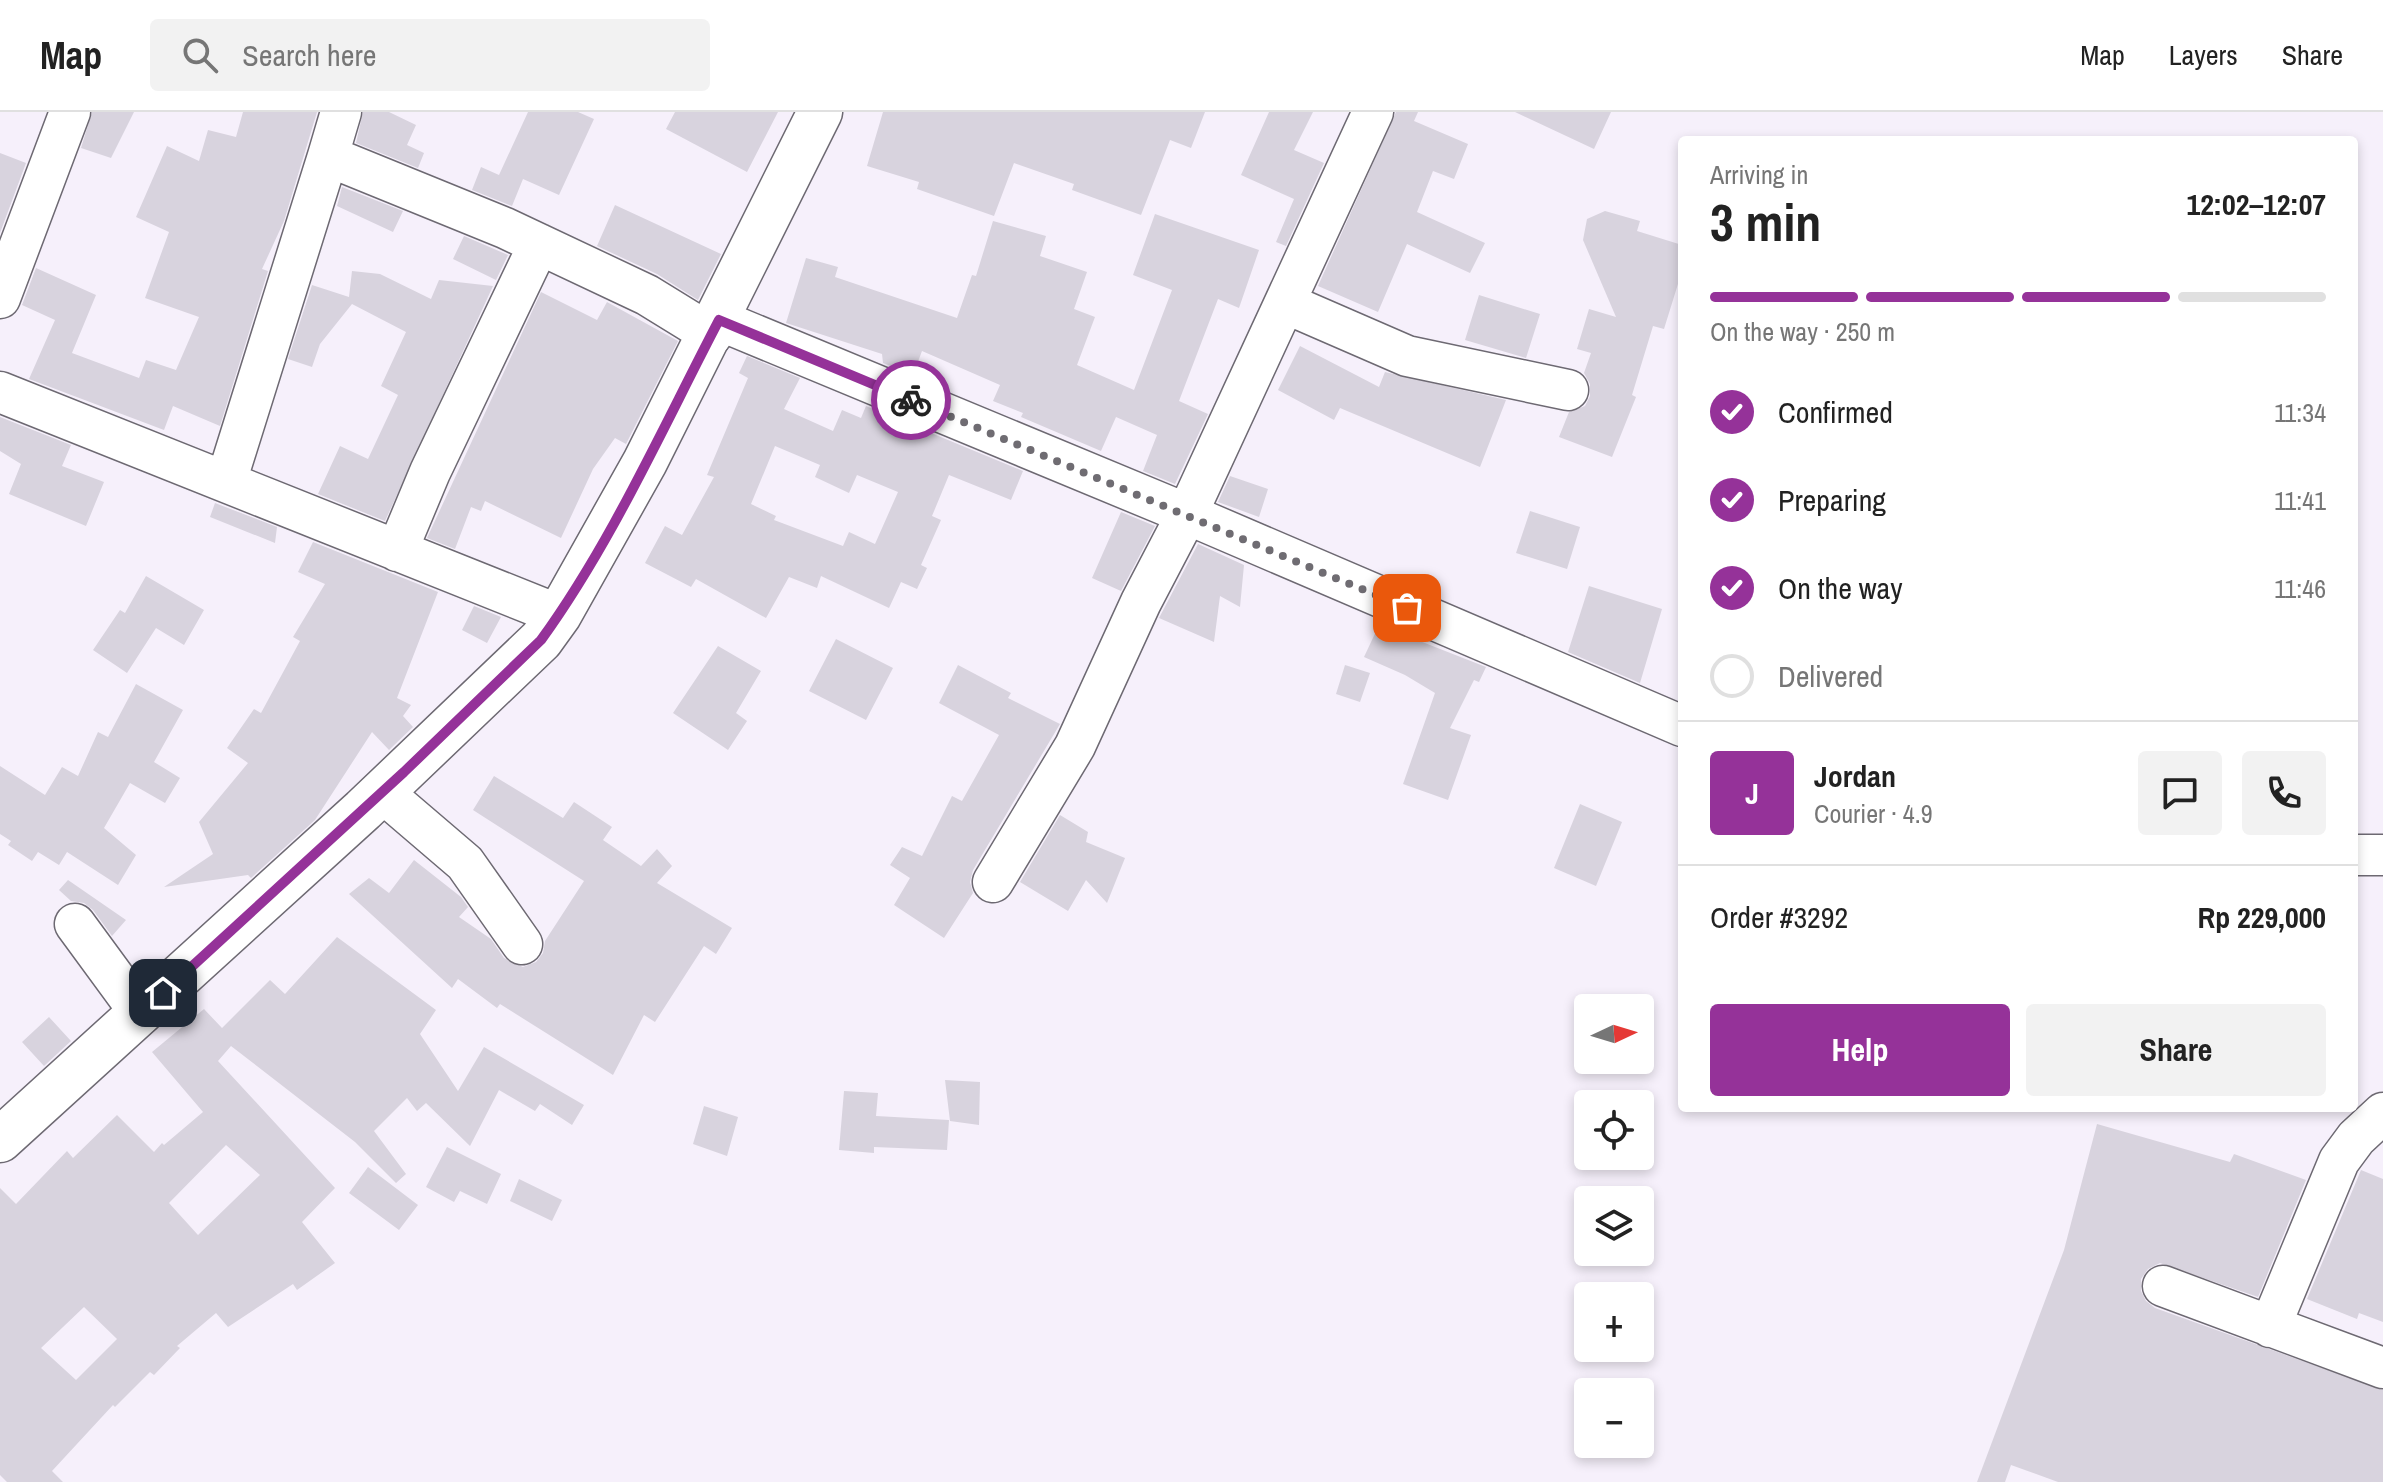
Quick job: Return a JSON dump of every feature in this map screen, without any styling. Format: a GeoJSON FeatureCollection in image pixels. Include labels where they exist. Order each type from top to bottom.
{"type":"FeatureCollection","features":[{"type":"Feature","properties":{"kind":"main road"},"geometry":{"type":"LineString","coordinates":[[0,1140],[510,673],[559,615],[715,328],[820,112]]}},
{"type":"Feature","properties":{"kind":"street"},"geometry":{"type":"LineString","coordinates":[[0,298],[70,112]]}},
{"type":"Feature","properties":{"kind":"street"},"geometry":{"type":"LineString","coordinates":[[226,482],[341,112]]}},
{"type":"Feature","properties":{"kind":"street"},"geometry":{"type":"LineString","coordinates":[[993,882],[1075,746],[1141,602],[1187,514],[1373,112]]}},
{"type":"Feature","properties":{"kind":"street"},"geometry":{"type":"LineString","coordinates":[[328,156],[539,244],[715,328],[1187,514],[1678,724]]}},
{"type":"Feature","properties":{"kind":"street"},"geometry":{"type":"LineString","coordinates":[[397,551],[436,459],[539,244]]}},
{"type":"Feature","properties":{"kind":"street"},"geometry":{"type":"LineString","coordinates":[[1285,303],[1407,356],[1568,390]]}},
{"type":"Feature","properties":{"kind":"street"},"geometry":{"type":"LineString","coordinates":[[0,392],[559,615]]}},
{"type":"Feature","properties":{"kind":"street"},"geometry":{"type":"LineString","coordinates":[[382,792],[465,863],[522,944]]}},
{"type":"Feature","properties":{"kind":"street"},"geometry":{"type":"LineString","coordinates":[[2358,855],[2383,855]]}},
{"type":"Feature","properties":{"kind":"street"},"geometry":{"type":"LineString","coordinates":[[75,924],[141,1014]]}},
{"type":"Feature","properties":{"kind":"street"},"geometry":{"type":"LineString","coordinates":[[2270,1327],[2339,1161],[2356,1138],[2383,1113]]}},
{"type":"Feature","properties":{"kind":"street"},"geometry":{"type":"LineString","coordinates":[[2163,1286],[2383,1368]]}},
{"type":"Feature","properties":{"kind":"building"},"geometry":{"type":"Polygon","coordinates":[[[92,112],[134,112],[111,158],[81,148],[92,112]]]}},
{"type":"Feature","properties":{"kind":"building"},"geometry":{"type":"Polygon","coordinates":[[[243,112],[317,112],[284,221],[262,269],[268,271],[220,426],[173,406],[164,430],[29,379],[55,320],[22,305],[36,268],[96,295],[72,353],[139,378],[146,360],[176,370],[199,317],[145,298],[169,232],[136,217],[167,146],[199,161],[208,130],[236,137],[243,112]]]}},
{"type":"Feature","properties":{"kind":"building"},"geometry":{"type":"Polygon","coordinates":[[[363,112],[389,112],[416,125],[407,145],[424,153],[418,168],[356,143],[363,112]]]}},
{"type":"Feature","properties":{"kind":"building"},"geometry":{"type":"Polygon","coordinates":[[[528,112],[578,112],[594,119],[559,195],[523,179],[512,206],[472,190],[481,167],[499,175],[528,112]]]}},
{"type":"Feature","properties":{"kind":"building"},"geometry":{"type":"Polygon","coordinates":[[[675,112],[778,112],[747,172],[666,129],[675,112]]]}},
{"type":"Feature","properties":{"kind":"building"},"geometry":{"type":"Polygon","coordinates":[[[883,112],[1205,112],[1191,148],[1170,140],[1141,215],[1072,190],[1074,184],[1014,163],[994,216],[917,189],[919,182],[867,166],[883,112]]]}},
{"type":"Feature","properties":{"kind":"building"},"geometry":{"type":"Polygon","coordinates":[[[1269,112],[1313,112],[1294,150],[1324,163],[1286,246],[1276,242],[1294,199],[1241,175],[1269,112]]]}},
{"type":"Feature","properties":{"kind":"building"},"geometry":{"type":"Polygon","coordinates":[[[1396,112],[1418,112],[1414,121],[1468,144],[1454,179],[1433,171],[1417,212],[1485,243],[1470,273],[1407,244],[1378,312],[1318,286],[1396,112]]]}},
{"type":"Feature","properties":{"kind":"building"},"geometry":{"type":"Polygon","coordinates":[[[1515,112],[1611,112],[1594,149],[1515,112]]]}},
{"type":"Feature","properties":{"kind":"building"},"geometry":{"type":"Polygon","coordinates":[[[0,153],[26,163],[0,233],[0,153]]]}},
{"type":"Feature","properties":{"kind":"building"},"geometry":{"type":"Polygon","coordinates":[[[342,187],[403,211],[393,232],[337,206],[342,187]]]}},
{"type":"Feature","properties":{"kind":"building"},"geometry":{"type":"Polygon","coordinates":[[[615,205],[721,254],[698,300],[657,274],[597,246],[615,205]]]}},
{"type":"Feature","properties":{"kind":"building"},"geometry":{"type":"Polygon","coordinates":[[[1605,211],[1640,221],[1637,231],[1678,244],[1678,284],[1664,329],[1653,326],[1632,395],[1636,397],[1612,457],[1559,437],[1569,412],[1585,406],[1590,396],[1590,384],[1584,373],[1591,353],[1577,349],[1589,309],[1616,317],[1583,240],[1587,219],[1605,211]]]}},
{"type":"Feature","properties":{"kind":"building"},"geometry":{"type":"Polygon","coordinates":[[[1155,214],[1259,250],[1239,308],[1218,299],[1179,401],[1208,414],[1175,484],[1143,471],[1157,435],[1116,417],[1101,451],[1021,417],[1023,413],[993,401],[1000,385],[922,351],[913,375],[883,363],[882,354],[786,323],[806,258],[838,267],[835,277],[957,318],[972,275],[976,276],[993,221],[1046,236],[1040,256],[1087,272],[1074,309],[1095,317],[1077,365],[1134,390],[1172,290],[1133,275],[1155,214]]]}},
{"type":"Feature","properties":{"kind":"building"},"geometry":{"type":"Polygon","coordinates":[[[464,236],[508,255],[496,280],[453,259],[464,236]]]}},
{"type":"Feature","properties":{"kind":"building"},"geometry":{"type":"Polygon","coordinates":[[[352,271],[380,274],[431,299],[439,280],[493,286],[385,521],[318,494],[340,446],[368,459],[398,395],[381,386],[406,332],[352,304],[320,344],[312,367],[288,359],[312,285],[349,297],[352,271]]]}},
{"type":"Feature","properties":{"kind":"building"},"geometry":{"type":"Polygon","coordinates":[[[541,292],[597,320],[607,302],[678,341],[626,444],[615,438],[593,469],[561,538],[485,501],[481,511],[471,507],[455,549],[427,538],[541,292]]]}},
{"type":"Feature","properties":{"kind":"building"},"geometry":{"type":"Polygon","coordinates":[[[1479,295],[1540,314],[1526,358],[1465,340],[1479,295]]]}},
{"type":"Feature","properties":{"kind":"building"},"geometry":{"type":"Polygon","coordinates":[[[1300,346],[1379,387],[1385,372],[1506,400],[1480,467],[1340,408],[1334,420],[1278,390],[1300,346]]]}},
{"type":"Feature","properties":{"kind":"building"},"geometry":{"type":"Polygon","coordinates":[[[747,356],[800,378],[784,409],[833,431],[842,410],[861,418],[866,406],[1023,471],[1011,500],[949,475],[932,516],[941,520],[921,565],[927,568],[917,589],[901,582],[889,608],[821,576],[817,588],[789,577],[766,618],[696,579],[691,587],[645,563],[665,526],[682,535],[714,477],[707,475],[748,378],[739,373],[747,356]],[[775,446],[751,504],[776,516],[774,520],[843,546],[849,532],[875,544],[898,492],[857,475],[849,493],[815,477],[820,465],[775,446]]]}},
{"type":"Feature","properties":{"kind":"building"},"geometry":{"type":"Polygon","coordinates":[[[0,417],[71,445],[62,466],[104,482],[86,526],[9,494],[21,464],[0,451],[0,417]]]}},
{"type":"Feature","properties":{"kind":"building"},"geometry":{"type":"Polygon","coordinates":[[[1230,476],[1268,489],[1259,517],[1218,502],[1230,476]]]}},
{"type":"Feature","properties":{"kind":"building"},"geometry":{"type":"Polygon","coordinates":[[[215,503],[277,527],[275,543],[210,517],[215,503]]]}},
{"type":"Feature","properties":{"kind":"building"},"geometry":{"type":"Polygon","coordinates":[[[1530,511],[1580,527],[1567,569],[1516,553],[1530,511]]]}},
{"type":"Feature","properties":{"kind":"building"},"geometry":{"type":"Polygon","coordinates":[[[1121,512],[1155,526],[1121,591],[1092,578],[1121,512]]]}},
{"type":"Feature","properties":{"kind":"building"},"geometry":{"type":"Polygon","coordinates":[[[313,542],[438,592],[397,698],[411,705],[403,716],[413,727],[389,750],[372,732],[315,820],[251,878],[248,875],[164,887],[213,854],[199,822],[248,763],[227,748],[254,709],[261,713],[300,641],[293,637],[325,584],[298,572],[313,542]]]}},
{"type":"Feature","properties":{"kind":"building"},"geometry":{"type":"Polygon","coordinates":[[[1198,544],[1244,565],[1240,607],[1220,596],[1214,642],[1159,618],[1198,544]]]}},
{"type":"Feature","properties":{"kind":"building"},"geometry":{"type":"Polygon","coordinates":[[[146,576],[204,610],[184,645],[156,628],[127,673],[93,650],[120,610],[125,613],[146,576]]]}},
{"type":"Feature","properties":{"kind":"building"},"geometry":{"type":"Polygon","coordinates":[[[1589,586],[1662,609],[1640,683],[1568,652],[1589,586]]]}},
{"type":"Feature","properties":{"kind":"building"},"geometry":{"type":"Polygon","coordinates":[[[474,606],[501,617],[487,643],[462,630],[474,606]]]}},
{"type":"Feature","properties":{"kind":"building"},"geometry":{"type":"Polygon","coordinates":[[[1379,625],[1486,667],[1479,682],[1474,680],[1450,728],[1471,735],[1448,800],[1403,784],[1435,693],[1405,675],[1364,657],[1379,625]]]}},
{"type":"Feature","properties":{"kind":"building"},"geometry":{"type":"Polygon","coordinates":[[[836,639],[893,668],[866,720],[809,691],[836,639]]]}},
{"type":"Feature","properties":{"kind":"building"},"geometry":{"type":"Polygon","coordinates":[[[718,646],[761,671],[736,713],[747,721],[728,750],[673,713],[718,646]]]}},
{"type":"Feature","properties":{"kind":"building"},"geometry":{"type":"Polygon","coordinates":[[[958,665],[1011,693],[1008,698],[1060,724],[973,870],[970,882],[973,893],[944,938],[894,905],[910,878],[890,865],[902,847],[922,856],[952,796],[962,801],[999,735],[939,703],[958,665]]]}},
{"type":"Feature","properties":{"kind":"building"},"geometry":{"type":"Polygon","coordinates":[[[1345,665],[1370,673],[1360,702],[1336,694],[1345,665]]]}},
{"type":"Feature","properties":{"kind":"building"},"geometry":{"type":"Polygon","coordinates":[[[136,684],[183,710],[154,762],[180,778],[165,803],[130,783],[104,828],[136,855],[118,885],[67,852],[59,865],[38,852],[32,861],[8,845],[11,841],[0,834],[0,766],[45,795],[62,767],[78,776],[98,732],[108,737],[136,684]]]}},
{"type":"Feature","properties":{"kind":"building"},"geometry":{"type":"Polygon","coordinates":[[[494,776],[563,818],[574,802],[612,827],[603,840],[641,866],[657,849],[672,866],[657,883],[732,928],[716,954],[704,946],[655,1022],[644,1015],[613,1075],[500,1004],[497,1008],[458,979],[452,988],[349,894],[369,878],[389,893],[414,860],[461,897],[468,907],[459,917],[491,939],[504,958],[523,967],[536,962],[543,953],[545,941],[584,881],[473,810],[494,776]]]}},
{"type":"Feature","properties":{"kind":"building"},"geometry":{"type":"Polygon","coordinates":[[[1580,804],[1622,822],[1596,886],[1554,868],[1580,804]]]}},
{"type":"Feature","properties":{"kind":"building"},"geometry":{"type":"Polygon","coordinates":[[[1060,815],[1088,832],[1086,842],[1125,858],[1107,903],[1086,880],[1068,911],[1020,882],[1060,815]]]}},
{"type":"Feature","properties":{"kind":"building"},"geometry":{"type":"Polygon","coordinates":[[[68,880],[126,920],[112,936],[93,910],[84,903],[71,901],[59,890],[68,880]]]}},
{"type":"Feature","properties":{"kind":"building"},"geometry":{"type":"Polygon","coordinates":[[[337,937],[436,1010],[420,1034],[458,1091],[484,1047],[584,1105],[572,1125],[540,1104],[535,1111],[499,1090],[470,1146],[426,1103],[417,1111],[407,1098],[374,1131],[406,1174],[396,1183],[355,1142],[231,1046],[218,1061],[335,1188],[302,1222],[335,1263],[297,1290],[293,1284],[228,1327],[216,1313],[177,1346],[180,1348],[154,1375],[150,1372],[115,1407],[113,1405],[52,1471],[63,1482],[7,1482],[0,1475],[0,1188],[16,1204],[67,1151],[73,1158],[117,1115],[154,1152],[203,1112],[152,1052],[204,1009],[222,1028],[270,980],[285,994],[337,937]],[[226,1145],[169,1203],[198,1235],[260,1175],[226,1145]],[[84,1307],[41,1348],[76,1380],[117,1339],[84,1307]]]}},
{"type":"Feature","properties":{"kind":"building"},"geometry":{"type":"Polygon","coordinates":[[[49,1017],[71,1041],[44,1066],[22,1042],[49,1017]]]}},
{"type":"Feature","properties":{"kind":"building"},"geometry":{"type":"Polygon","coordinates":[[[945,1080],[980,1082],[979,1125],[950,1121],[945,1080]]]}},
{"type":"Feature","properties":{"kind":"building"},"geometry":{"type":"Polygon","coordinates":[[[844,1091],[878,1093],[876,1116],[949,1120],[947,1150],[874,1147],[874,1153],[839,1150],[844,1091]]]}},
{"type":"Feature","properties":{"kind":"building"},"geometry":{"type":"Polygon","coordinates":[[[704,1106],[738,1117],[727,1156],[693,1144],[704,1106]]]}},
{"type":"Feature","properties":{"kind":"building"},"geometry":{"type":"Polygon","coordinates":[[[2097,1124],[2230,1162],[2234,1154],[2306,1180],[2258,1297],[2160,1263],[2148,1269],[2141,1279],[2141,1291],[2146,1301],[2155,1308],[2383,1390],[2383,1482],[2058,1482],[2011,1465],[2005,1482],[1977,1482],[2064,1250],[2097,1124]]]}},
{"type":"Feature","properties":{"kind":"building"},"geometry":{"type":"Polygon","coordinates":[[[447,1147],[501,1174],[487,1204],[460,1191],[454,1202],[426,1187],[447,1147]]]}},
{"type":"Feature","properties":{"kind":"building"},"geometry":{"type":"Polygon","coordinates":[[[368,1167],[418,1205],[399,1230],[349,1193],[368,1167]]]}},
{"type":"Feature","properties":{"kind":"building"},"geometry":{"type":"Polygon","coordinates":[[[2361,1170],[2383,1179],[2383,1322],[2359,1313],[2357,1319],[2307,1299],[2361,1170]]]}},
{"type":"Feature","properties":{"kind":"building"},"geometry":{"type":"Polygon","coordinates":[[[519,1179],[562,1200],[552,1221],[510,1201],[519,1179]]]}},
{"type":"Feature","properties":{"kind":"way so far"},"geometry":{"type":"LineString","coordinates":[[911,400],[1407,608]]}},
{"type":"Feature","properties":{"kind":"route"},"geometry":{"type":"LineString","coordinates":[[163,993],[404,772],[541,640],[559,615],[645,462],[719,320],[911,400]]}}]}
